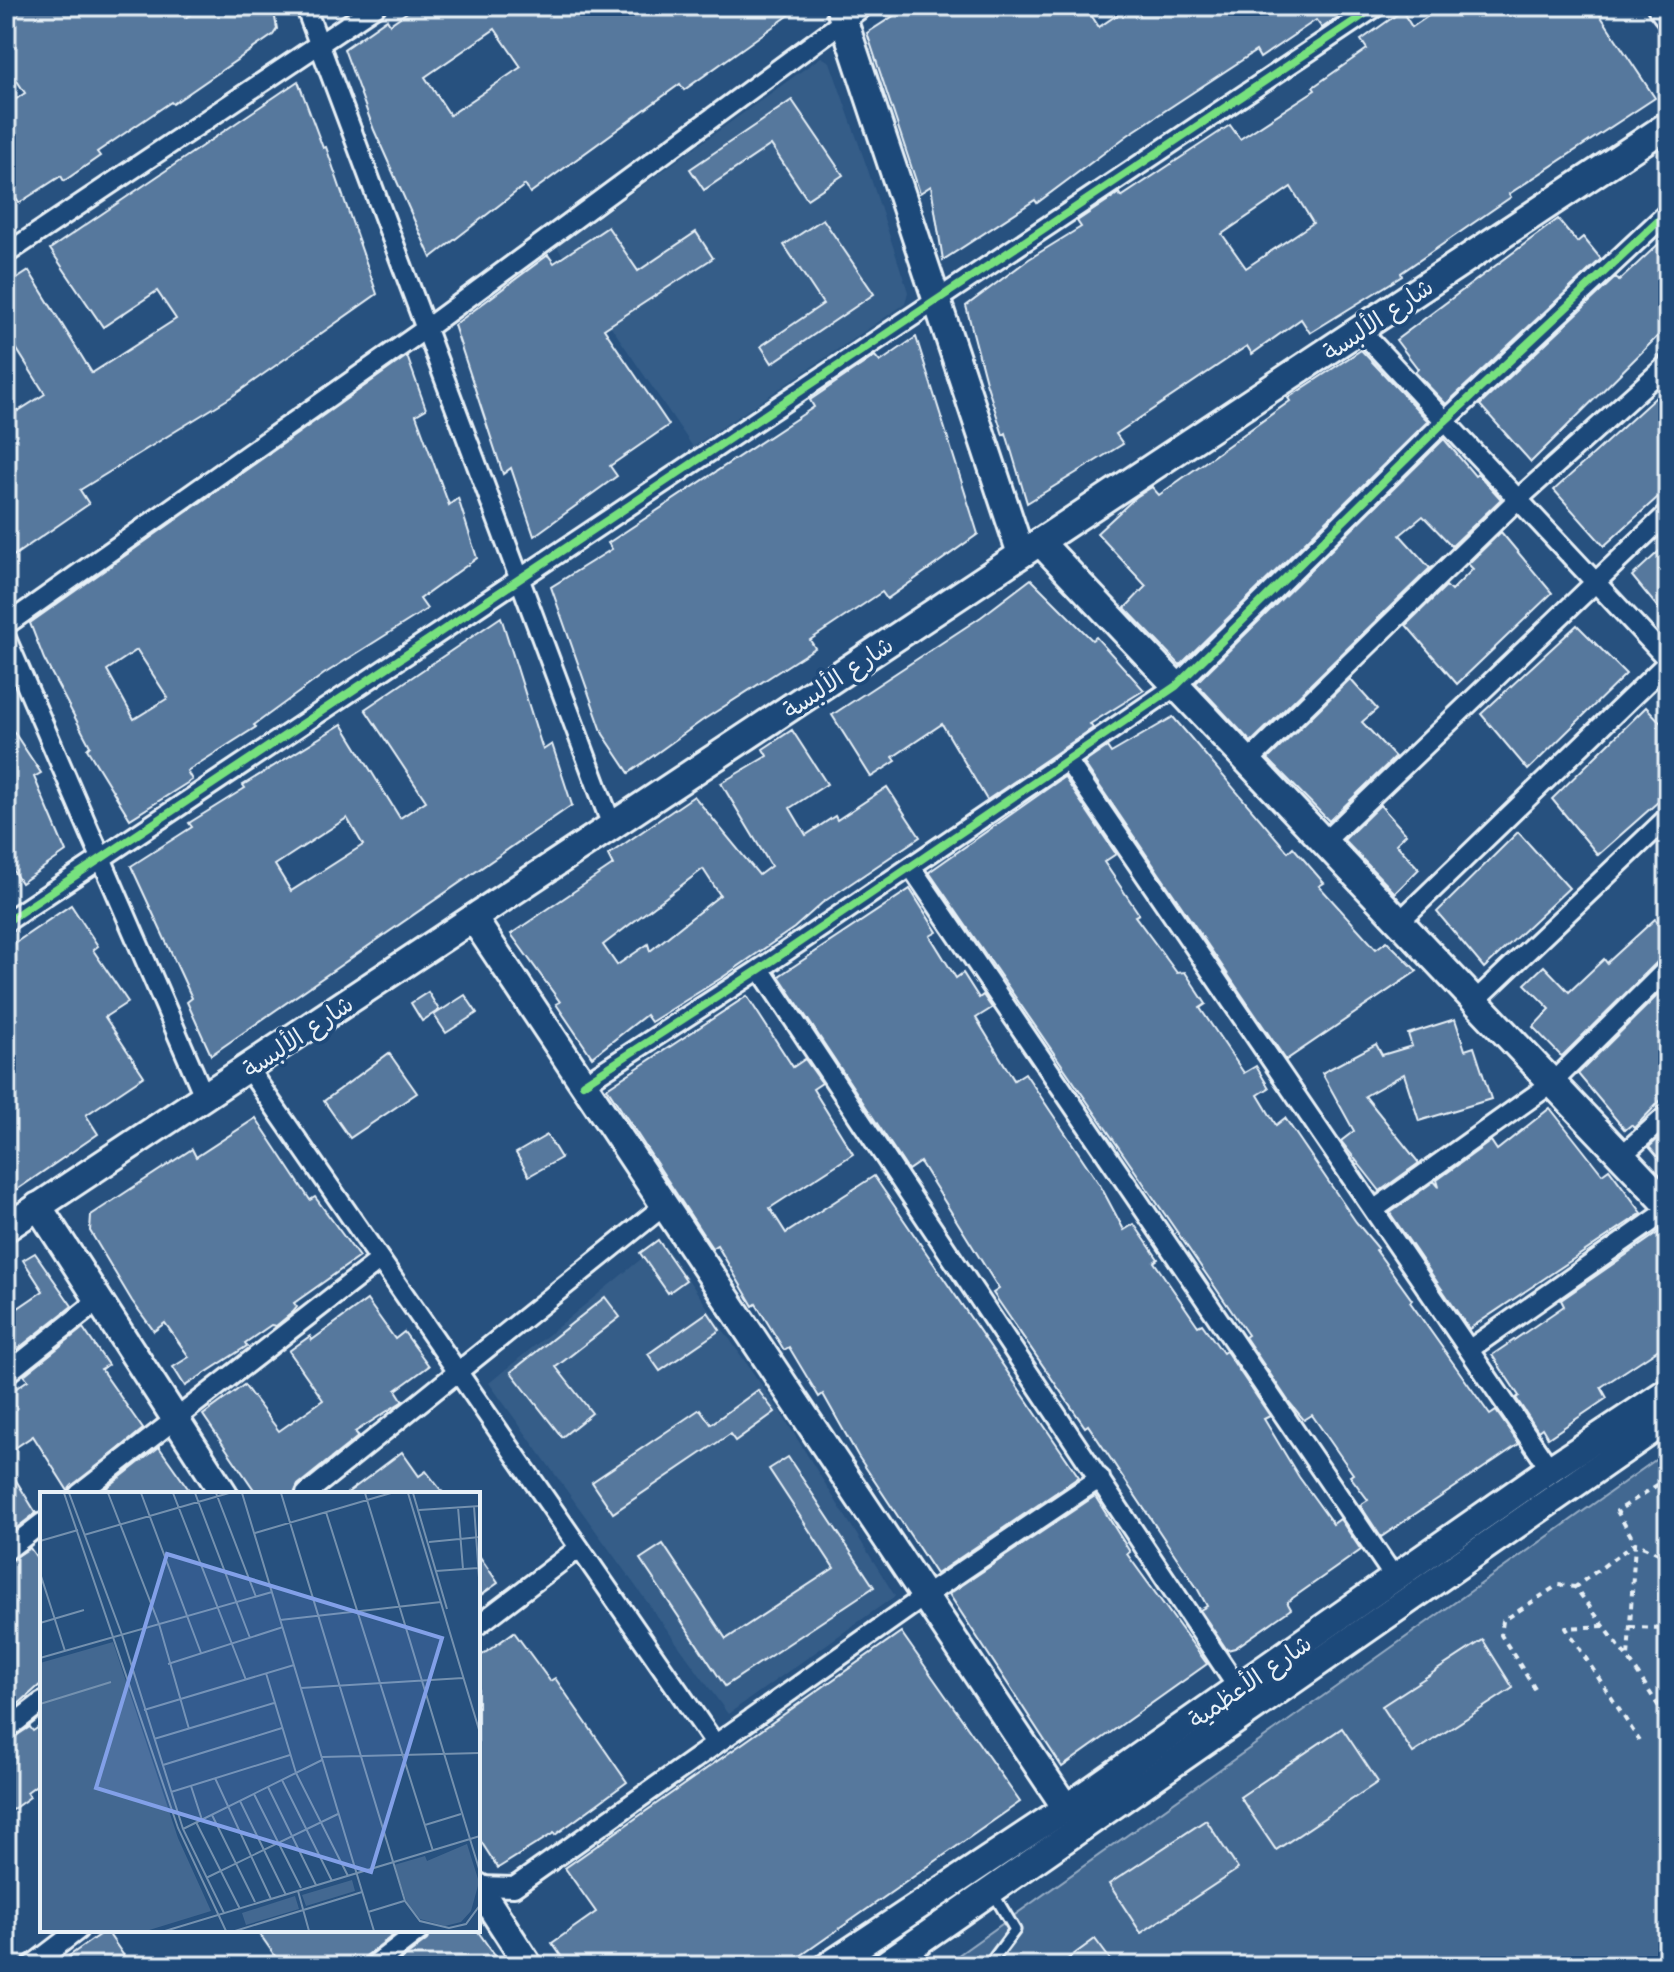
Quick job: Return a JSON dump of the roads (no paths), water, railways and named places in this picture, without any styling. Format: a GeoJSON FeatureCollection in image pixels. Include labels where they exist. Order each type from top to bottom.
{"type":"FeatureCollection","features":[{"type":"Feature","properties":{"kind":"main road"},"geometry":{"type":"LineString","coordinates":[[1662,6],[1668,14]]}},
{"type":"Feature","properties":{"kind":"street"},"geometry":{"type":"LineString","coordinates":[[305,6],[428,327],[612,826]]}},
{"type":"Feature","properties":{"kind":"street"},"geometry":{"type":"LineString","coordinates":[[6,254],[376,6]]}},
{"type":"Feature","properties":{"kind":"street"},"geometry":{"type":"LineString","coordinates":[[6,922],[1377,6]]}},
{"type":"Feature","properties":{"kind":"street"},"geometry":{"type":"LineString","coordinates":[[6,625],[428,327],[849,11],[937,301],[1030,548],[1176,686],[1668,1207],[1470,1349]]}},
{"type":"Feature","properties":{"kind":"street","name":"شارع الألبسة"},"geometry":{"type":"LineString","coordinates":[[6,1228],[1668,125]]}},
{"type":"Feature","properties":{"kind":"street"},"geometry":{"type":"LineString","coordinates":[[583,1084],[760,969],[1176,686],[1445,421],[1668,212]]}},
{"type":"Feature","properties":{"kind":"street"},"geometry":{"type":"LineString","coordinates":[[1360,330],[1668,661],[1400,921]]}},
{"type":"Feature","properties":{"kind":"street"},"geometry":{"type":"LineString","coordinates":[[1248,762],[1518,499],[1668,364]]}},
{"type":"Feature","properties":{"kind":"street"},"geometry":{"type":"LineString","coordinates":[[1324,842],[1594,580],[1668,513]]}},
{"type":"Feature","properties":{"kind":"street"},"geometry":{"type":"LineString","coordinates":[[6,638],[204,1096]]}},
{"type":"Feature","properties":{"kind":"street"},"geometry":{"type":"LineString","coordinates":[[1067,760],[1550,1469]]}},
{"type":"Feature","properties":{"kind":"street"},"geometry":{"type":"LineString","coordinates":[[1475,1001],[1668,817]]}},
{"type":"Feature","properties":{"kind":"street"},"geometry":{"type":"LineString","coordinates":[[911,867],[1394,1577]]}},
{"type":"Feature","properties":{"kind":"street"},"geometry":{"type":"LineString","coordinates":[[473,918],[1066,1808]]}},
{"type":"Feature","properties":{"kind":"street"},"geometry":{"type":"LineString","coordinates":[[1375,1209],[1552,1083],[1668,968]]}},
{"type":"Feature","properties":{"kind":"street"},"geometry":{"type":"LineString","coordinates":[[760,969],[1238,1688]]}},
{"type":"Feature","properties":{"kind":"street"},"geometry":{"type":"LineString","coordinates":[[247,1067],[715,1744]]}},
{"type":"Feature","properties":{"kind":"street"},"geometry":{"type":"LineString","coordinates":[[1621,1156],[1668,1114]]}},
{"type":"Feature","properties":{"kind":"street"},"geometry":{"type":"LineString","coordinates":[[308,1492],[665,1205]]}},
{"type":"Feature","properties":{"kind":"street"},"geometry":{"type":"LineString","coordinates":[[38,1206],[223,1492]]}},
{"type":"Feature","properties":{"kind":"street"},"geometry":{"type":"LineString","coordinates":[[82,1492],[380,1260]]}},
{"type":"Feature","properties":{"kind":"street"},"geometry":{"type":"LineString","coordinates":[[6,1374],[99,1300]]}},
{"type":"Feature","properties":{"kind":"street","name":"شارع الأعظمية"},"geometry":{"type":"LineString","coordinates":[[828,1966],[1066,1808],[1394,1577],[1668,1391]]}},
{"type":"Feature","properties":{"kind":"street"},"geometry":{"type":"LineString","coordinates":[[883,1966],[1668,1419]]}},
{"type":"Feature","properties":{"kind":"street"},"geometry":{"type":"LineString","coordinates":[[480,1886],[514,1887],[925,1596],[1100,1478]]}},
{"type":"Feature","properties":{"kind":"street"},"geometry":{"type":"LineString","coordinates":[[6,1551],[40,1525]]}},
{"type":"Feature","properties":{"kind":"street"},"geometry":{"type":"LineString","coordinates":[[480,1623],[579,1548]]}},
{"type":"Feature","properties":{"kind":"street"},"geometry":{"type":"LineString","coordinates":[[6,1730],[40,1704]]}},
{"type":"Feature","properties":{"kind":"street"},"geometry":{"type":"LineString","coordinates":[[480,1889],[529,1966]]}},
{"type":"Feature","properties":{"kind":"street"},"geometry":{"type":"LineString","coordinates":[[31,1966],[75,1932]]}},
{"type":"Feature","properties":{"kind":"street"},"geometry":{"type":"LineString","coordinates":[[373,1966],[417,1932]]}},
{"type":"Feature","properties":{"kind":"lane"},"geometry":{"type":"LineString","coordinates":[[988,1966],[1015,1930],[992,1891]]}}]}
